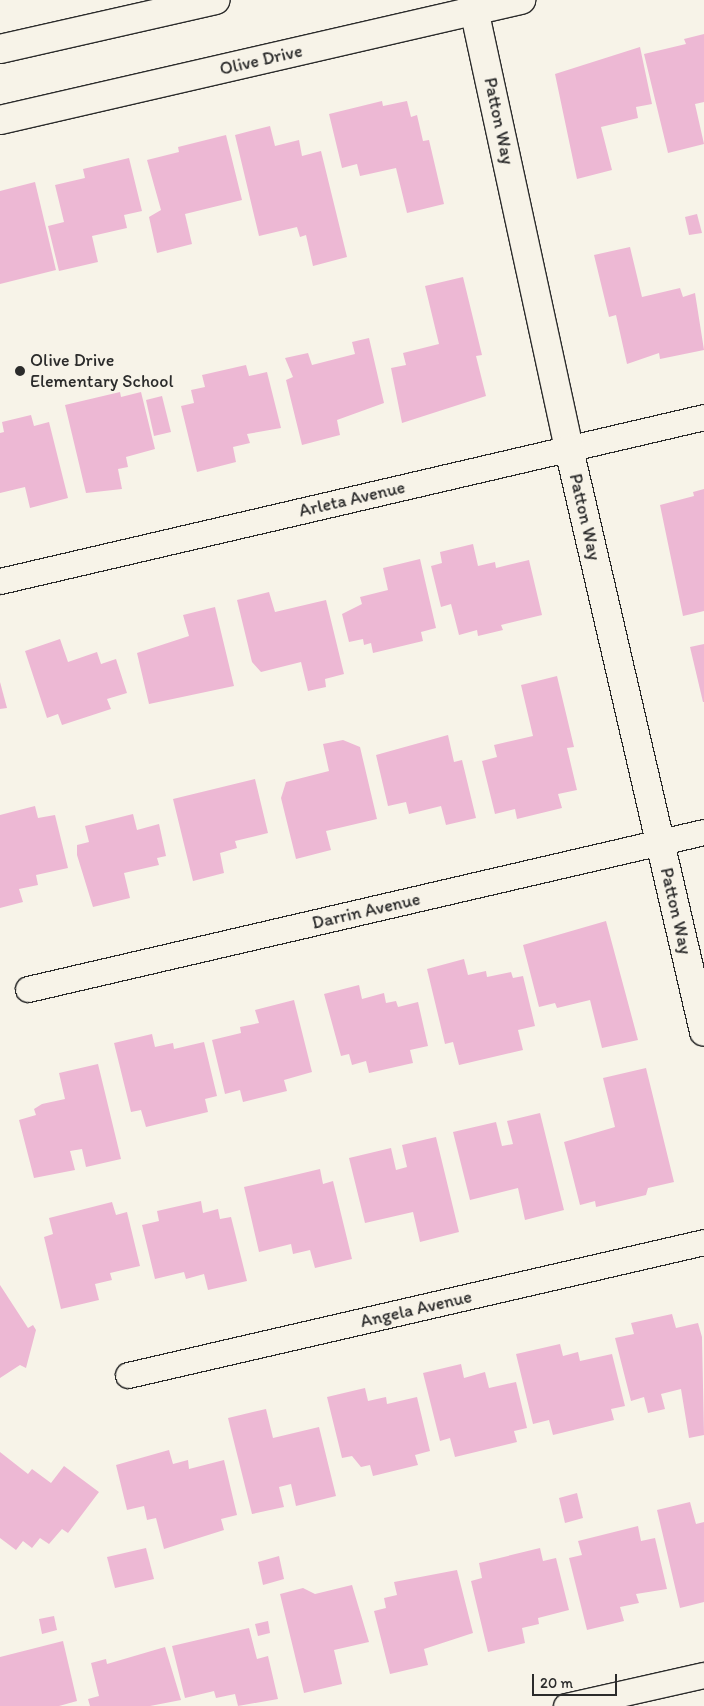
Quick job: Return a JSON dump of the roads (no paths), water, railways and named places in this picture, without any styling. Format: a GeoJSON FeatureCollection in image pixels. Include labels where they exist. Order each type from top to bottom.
{"type":"FeatureCollection","features":[{"type":"Feature","properties":{"kind":"street"},"geometry":{"type":"LineString","coordinates":[[0,49],[215,0]]}},
{"type":"Feature","properties":{"kind":"street","name":"Olive Drive"},"geometry":{"type":"LineString","coordinates":[[0,120],[474,5],[521,0]]}},
{"type":"Feature","properties":{"kind":"street","name":"Patton Way"},"geometry":{"type":"LineString","coordinates":[[474,5],[569,449],[704,1032]]}},
{"type":"Feature","properties":{"kind":"street","name":"Arleta Avenue"},"geometry":{"type":"LineString","coordinates":[[0,581],[704,417]]}},
{"type":"Feature","properties":{"kind":"street","name":"Darrin Avenue"},"geometry":{"type":"LineString","coordinates":[[28,989],[704,832]]}},
{"type":"Feature","properties":{"kind":"street","name":"Angela Avenue"},"geometry":{"type":"LineString","coordinates":[[128,1375],[704,1242]]}},
{"type":"Feature","properties":{"kind":"street"},"geometry":{"type":"LineString","coordinates":[[566,1706],[704,1675]]}},
{"type":"Feature","properties":{"kind":"place","name":"Olive Drive Elementary School"},"geometry":{"type":"Point","coordinates":[20,371]}}]}
